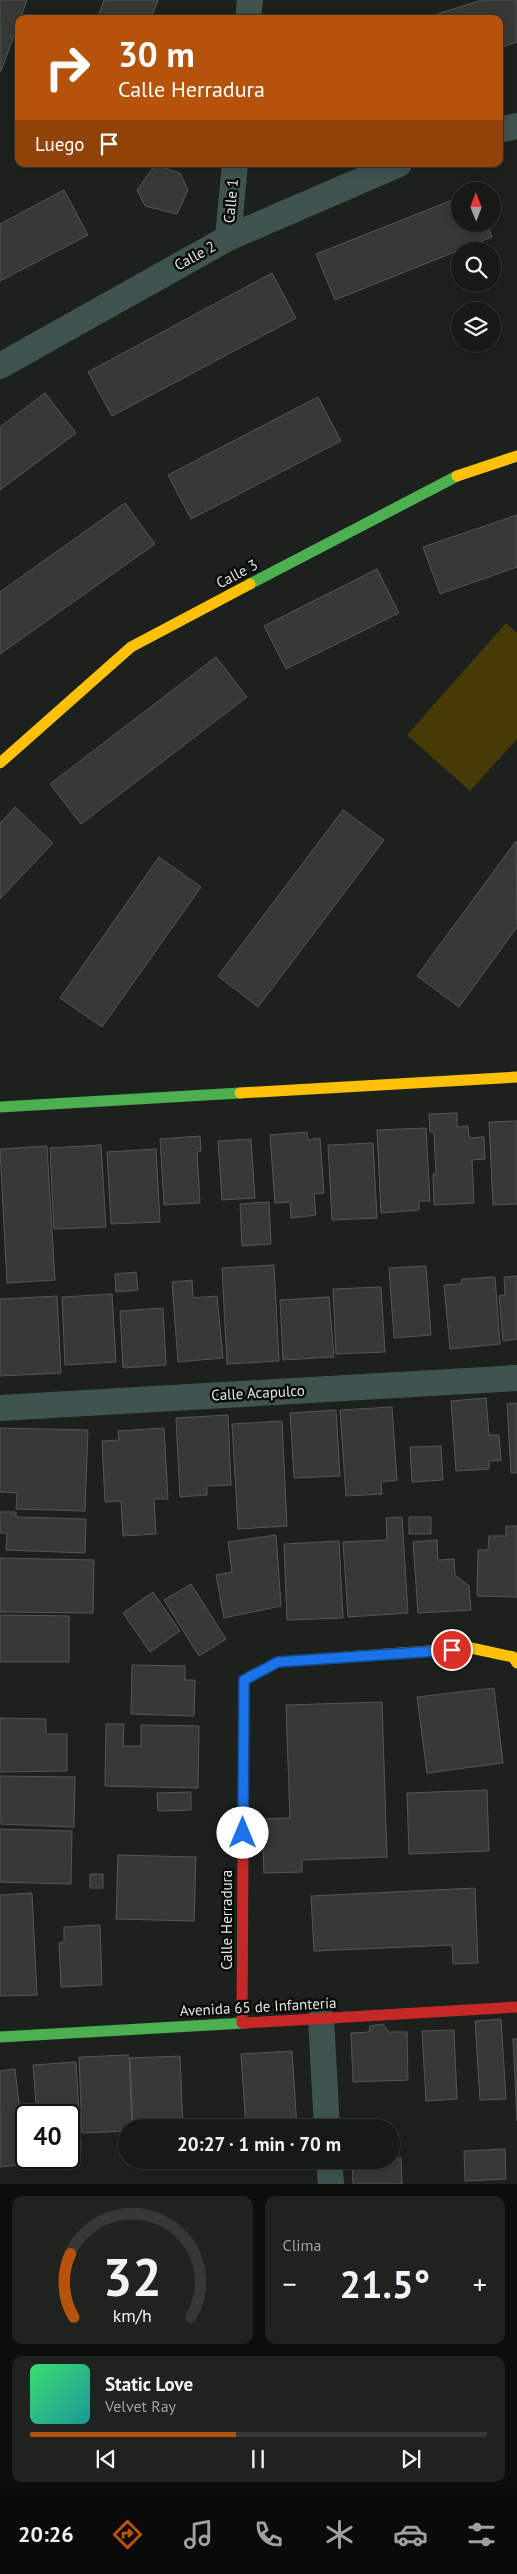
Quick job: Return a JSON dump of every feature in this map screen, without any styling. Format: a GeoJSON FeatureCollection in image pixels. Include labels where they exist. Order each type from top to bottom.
{"type":"FeatureCollection","features":[{"type":"Feature","properties":{"kind":"street"},"geometry":{"type":"LineString","coordinates":[[248,15],[250,0]]}},
{"type":"Feature","properties":{"kind":"street"},"geometry":{"type":"LineString","coordinates":[[503,129],[517,126]]}},
{"type":"Feature","properties":{"kind":"street","name":"Calle 1"},"geometry":{"type":"LineString","coordinates":[[228,238],[235,167]]}},
{"type":"Feature","properties":{"kind":"street","name":"Calle 2"},"geometry":{"type":"LineString","coordinates":[[0,366],[228,238],[392,167]]}},
{"type":"Feature","properties":{"kind":"street","name":"Calle 3"},"geometry":{"type":"LineString","coordinates":[[0,763],[131,647],[448,480],[517,456]]}},
{"type":"Feature","properties":{"kind":"street"},"geometry":{"type":"LineString","coordinates":[[0,1107],[517,1078]]}},
{"type":"Feature","properties":{"kind":"street","name":"Calle Acapulco"},"geometry":{"type":"LineString","coordinates":[[0,1408],[517,1378]]}},
{"type":"Feature","properties":{"kind":"street","name":"Calle Herradura"},"geometry":{"type":"LineString","coordinates":[[242,2023],[244,1680],[278,1662],[471,1648],[513,1657],[517,1663]]}},
{"type":"Feature","properties":{"kind":"street","name":"Avenida 65 de Infantería"},"geometry":{"type":"LineString","coordinates":[[0,2037],[517,2007]]}},
{"type":"Feature","properties":{"kind":"street"},"geometry":{"type":"LineString","coordinates":[[321,2018],[327,2119]]}},
{"type":"Feature","properties":{"kind":"street"},"geometry":{"type":"LineString","coordinates":[[330,2169],[331,2184]]}},
{"type":"Feature","properties":{"kind":"shaded area"},"geometry":{"type":"Polygon","coordinates":[[[506,623],[517,633],[517,739],[470,791],[407,735],[506,623]]]}},
{"type":"Feature","properties":{"kind":"building"},"geometry":{"type":"Polygon","coordinates":[[[0,0],[27,0],[22,15],[15,15],[15,33],[0,71],[0,0]]]}},
{"type":"Feature","properties":{"kind":"building"},"geometry":{"type":"Polygon","coordinates":[[[104,0],[158,0],[152,15],[98,15],[104,0]]]}},
{"type":"Feature","properties":{"kind":"building"},"geometry":{"type":"Polygon","coordinates":[[[482,0],[517,0],[517,42],[503,47],[503,15],[434,15],[482,0]]]}},
{"type":"Feature","properties":{"kind":"building"},"geometry":{"type":"Polygon","coordinates":[[[154,167],[161,167],[180,173],[188,190],[177,214],[145,206],[137,190],[154,167]]]}},
{"type":"Feature","properties":{"kind":"building"},"geometry":{"type":"Polygon","coordinates":[[[64,190],[88,235],[0,281],[0,224],[64,190]]]}},
{"type":"Feature","properties":{"kind":"building"},"geometry":{"type":"Polygon","coordinates":[[[451,201],[451,232],[490,232],[492,237],[480,242],[451,242],[451,253],[335,300],[316,254],[451,201]]]}},
{"type":"Feature","properties":{"kind":"building"},"geometry":{"type":"Polygon","coordinates":[[[272,273],[296,318],[112,416],[88,372],[272,273]]]}},
{"type":"Feature","properties":{"kind":"building"},"geometry":{"type":"Polygon","coordinates":[[[45,393],[76,433],[0,490],[0,427],[45,393]]]}},
{"type":"Feature","properties":{"kind":"building"},"geometry":{"type":"Polygon","coordinates":[[[318,397],[341,441],[191,519],[168,475],[318,397]]]}},
{"type":"Feature","properties":{"kind":"building"},"geometry":{"type":"Polygon","coordinates":[[[125,503],[155,544],[0,654],[0,592],[125,503]]]}},
{"type":"Feature","properties":{"kind":"building"},"geometry":{"type":"Polygon","coordinates":[[[517,515],[517,567],[440,594],[423,547],[517,515]]]}},
{"type":"Feature","properties":{"kind":"building"},"geometry":{"type":"Polygon","coordinates":[[[377,569],[399,613],[286,669],[264,626],[377,569]]]}},
{"type":"Feature","properties":{"kind":"building"},"geometry":{"type":"Polygon","coordinates":[[[216,657],[247,697],[81,824],[50,784],[216,657]]]}},
{"type":"Feature","properties":{"kind":"building"},"geometry":{"type":"Polygon","coordinates":[[[15,807],[53,843],[0,899],[0,823],[15,807]]]}},
{"type":"Feature","properties":{"kind":"building"},"geometry":{"type":"Polygon","coordinates":[[[343,810],[384,840],[258,1007],[218,976],[343,810]]]}},
{"type":"Feature","properties":{"kind":"building"},"geometry":{"type":"Polygon","coordinates":[[[516,841],[517,927],[459,1007],[417,976],[516,841]]]}},
{"type":"Feature","properties":{"kind":"building"},"geometry":{"type":"Polygon","coordinates":[[[159,857],[201,887],[102,1027],[60,998],[159,857]]]}},
{"type":"Feature","properties":{"kind":"building"},"geometry":{"type":"Polygon","coordinates":[[[457,1113],[457,1127],[468,1126],[469,1138],[484,1137],[485,1159],[472,1160],[474,1203],[434,1205],[433,1174],[436,1174],[434,1132],[430,1132],[429,1114],[457,1113]]]}},
{"type":"Feature","properties":{"kind":"building"},"geometry":{"type":"Polygon","coordinates":[[[517,1121],[517,1204],[493,1205],[489,1122],[517,1121]]]}},
{"type":"Feature","properties":{"kind":"building"},"geometry":{"type":"Polygon","coordinates":[[[426,1128],[430,1201],[419,1201],[419,1210],[381,1213],[377,1130],[426,1128]]]}},
{"type":"Feature","properties":{"kind":"building"},"geometry":{"type":"Polygon","coordinates":[[[307,1132],[308,1140],[320,1138],[324,1193],[314,1194],[316,1215],[291,1218],[290,1202],[275,1203],[270,1135],[307,1132]]]}},
{"type":"Feature","properties":{"kind":"building"},"geometry":{"type":"Polygon","coordinates":[[[200,1136],[201,1151],[197,1152],[200,1203],[164,1205],[160,1139],[200,1136]]]}},
{"type":"Feature","properties":{"kind":"building"},"geometry":{"type":"Polygon","coordinates":[[[251,1139],[255,1198],[222,1200],[218,1141],[251,1139]]]}},
{"type":"Feature","properties":{"kind":"building"},"geometry":{"type":"Polygon","coordinates":[[[373,1143],[377,1218],[332,1220],[328,1145],[373,1143]]]}},
{"type":"Feature","properties":{"kind":"building"},"geometry":{"type":"Polygon","coordinates":[[[101,1145],[106,1227],[54,1229],[50,1148],[101,1145]]]}},
{"type":"Feature","properties":{"kind":"building"},"geometry":{"type":"Polygon","coordinates":[[[47,1146],[55,1280],[7,1283],[0,1149],[47,1146]]]}},
{"type":"Feature","properties":{"kind":"building"},"geometry":{"type":"Polygon","coordinates":[[[156,1149],[160,1222],[111,1224],[107,1152],[156,1149]]]}},
{"type":"Feature","properties":{"kind":"building"},"geometry":{"type":"Polygon","coordinates":[[[269,1202],[271,1244],[242,1246],[240,1204],[269,1202]]]}},
{"type":"Feature","properties":{"kind":"building"},"geometry":{"type":"Polygon","coordinates":[[[274,1265],[279,1361],[227,1364],[222,1268],[274,1265]]]}},
{"type":"Feature","properties":{"kind":"building"},"geometry":{"type":"Polygon","coordinates":[[[426,1266],[431,1335],[394,1338],[389,1268],[426,1266]]]}},
{"type":"Feature","properties":{"kind":"building"},"geometry":{"type":"Polygon","coordinates":[[[136,1272],[138,1290],[116,1292],[115,1274],[136,1272]]]}},
{"type":"Feature","properties":{"kind":"building"},"geometry":{"type":"Polygon","coordinates":[[[517,1276],[517,1339],[503,1341],[499,1296],[505,1295],[504,1277],[517,1276]]]}},
{"type":"Feature","properties":{"kind":"building"},"geometry":{"type":"Polygon","coordinates":[[[495,1277],[500,1344],[450,1349],[444,1285],[461,1284],[462,1279],[495,1277]]]}},
{"type":"Feature","properties":{"kind":"building"},"geometry":{"type":"Polygon","coordinates":[[[192,1280],[193,1298],[217,1296],[223,1358],[178,1362],[172,1282],[192,1280]]]}},
{"type":"Feature","properties":{"kind":"building"},"geometry":{"type":"Polygon","coordinates":[[[381,1287],[385,1352],[336,1354],[333,1289],[381,1287]]]}},
{"type":"Feature","properties":{"kind":"building"},"geometry":{"type":"Polygon","coordinates":[[[112,1294],[116,1362],[65,1365],[62,1297],[112,1294]]]}},
{"type":"Feature","properties":{"kind":"building"},"geometry":{"type":"Polygon","coordinates":[[[57,1296],[61,1373],[0,1376],[0,1299],[57,1296]]]}},
{"type":"Feature","properties":{"kind":"building"},"geometry":{"type":"Polygon","coordinates":[[[329,1297],[334,1357],[283,1360],[280,1300],[329,1297]]]}},
{"type":"Feature","properties":{"kind":"building"},"geometry":{"type":"Polygon","coordinates":[[[163,1308],[166,1365],[123,1368],[120,1311],[163,1308]]]}},
{"type":"Feature","properties":{"kind":"building"},"geometry":{"type":"Polygon","coordinates":[[[486,1398],[489,1435],[499,1435],[501,1460],[489,1461],[489,1469],[456,1471],[451,1401],[486,1398]]]}},
{"type":"Feature","properties":{"kind":"building"},"geometry":{"type":"Polygon","coordinates":[[[517,1403],[517,1473],[511,1473],[507,1404],[517,1403]]]}},
{"type":"Feature","properties":{"kind":"building"},"geometry":{"type":"Polygon","coordinates":[[[392,1407],[397,1480],[381,1482],[382,1494],[346,1496],[340,1410],[392,1407]]]}},
{"type":"Feature","properties":{"kind":"building"},"geometry":{"type":"Polygon","coordinates":[[[336,1410],[340,1476],[294,1478],[290,1413],[336,1410]]]}},
{"type":"Feature","properties":{"kind":"building"},"geometry":{"type":"Polygon","coordinates":[[[228,1415],[231,1485],[207,1486],[207,1495],[180,1497],[176,1418],[228,1415]]]}},
{"type":"Feature","properties":{"kind":"building"},"geometry":{"type":"Polygon","coordinates":[[[282,1421],[287,1526],[238,1529],[232,1424],[282,1421]]]}},
{"type":"Feature","properties":{"kind":"building"},"geometry":{"type":"Polygon","coordinates":[[[0,1428],[88,1430],[85,1511],[16,1509],[17,1493],[0,1492],[0,1428]]]}},
{"type":"Feature","properties":{"kind":"building"},"geometry":{"type":"Polygon","coordinates":[[[164,1428],[168,1499],[154,1499],[156,1534],[123,1536],[121,1501],[105,1502],[102,1441],[119,1440],[118,1431],[164,1428]]]}},
{"type":"Feature","properties":{"kind":"building"},"geometry":{"type":"Polygon","coordinates":[[[441,1446],[443,1480],[412,1482],[410,1447],[441,1446]]]}},
{"type":"Feature","properties":{"kind":"building"},"geometry":{"type":"Polygon","coordinates":[[[0,1512],[16,1512],[16,1517],[86,1519],[85,1553],[6,1550],[7,1533],[0,1533],[0,1512]]]}},
{"type":"Feature","properties":{"kind":"building"},"geometry":{"type":"Polygon","coordinates":[[[402,1517],[408,1613],[348,1617],[343,1542],[387,1540],[386,1518],[402,1517]]]}},
{"type":"Feature","properties":{"kind":"building"},"geometry":{"type":"Polygon","coordinates":[[[409,1517],[431,1517],[431,1534],[409,1534],[409,1517]]]}},
{"type":"Feature","properties":{"kind":"building"},"geometry":{"type":"Polygon","coordinates":[[[506,1526],[517,1526],[517,1597],[477,1596],[478,1550],[488,1550],[489,1536],[506,1536],[506,1526]]]}},
{"type":"Feature","properties":{"kind":"building"},"geometry":{"type":"Polygon","coordinates":[[[276,1535],[281,1606],[224,1618],[216,1575],[232,1572],[228,1542],[276,1535]]]}},
{"type":"Feature","properties":{"kind":"building"},"geometry":{"type":"Polygon","coordinates":[[[437,1540],[438,1560],[454,1559],[455,1575],[469,1586],[471,1610],[418,1613],[413,1542],[437,1540]]]}},
{"type":"Feature","properties":{"kind":"building"},"geometry":{"type":"Polygon","coordinates":[[[339,1541],[343,1618],[287,1620],[284,1544],[339,1541]]]}},
{"type":"Feature","properties":{"kind":"building"},"geometry":{"type":"Polygon","coordinates":[[[0,1558],[94,1560],[93,1613],[0,1612],[0,1558]]]}},
{"type":"Feature","properties":{"kind":"building"},"geometry":{"type":"Polygon","coordinates":[[[191,1584],[226,1639],[199,1656],[164,1600],[191,1584]]]}},
{"type":"Feature","properties":{"kind":"building"},"geometry":{"type":"Polygon","coordinates":[[[153,1592],[180,1631],[150,1652],[123,1613],[153,1592]]]}},
{"type":"Feature","properties":{"kind":"building"},"geometry":{"type":"Polygon","coordinates":[[[0,1615],[69,1616],[69,1662],[0,1662],[0,1615]]]}},
{"type":"Feature","properties":{"kind":"building"},"geometry":{"type":"Polygon","coordinates":[[[132,1665],[185,1666],[185,1680],[195,1680],[194,1716],[131,1714],[132,1665]]]}},
{"type":"Feature","properties":{"kind":"building"},"geometry":{"type":"Polygon","coordinates":[[[494,1688],[503,1763],[427,1773],[417,1697],[494,1688]]]}},
{"type":"Feature","properties":{"kind":"building"},"geometry":{"type":"Polygon","coordinates":[[[382,1702],[387,1857],[302,1860],[302,1872],[264,1873],[262,1819],[290,1818],[286,1705],[382,1702]]]}},
{"type":"Feature","properties":{"kind":"building"},"geometry":{"type":"Polygon","coordinates":[[[0,1718],[46,1719],[46,1734],[67,1734],[67,1771],[0,1772],[0,1718]]]}},
{"type":"Feature","properties":{"kind":"building"},"geometry":{"type":"Polygon","coordinates":[[[106,1724],[124,1724],[123,1746],[141,1746],[141,1725],[199,1726],[198,1788],[105,1786],[106,1724]]]}},
{"type":"Feature","properties":{"kind":"building"},"geometry":{"type":"Polygon","coordinates":[[[0,1776],[75,1777],[74,1827],[0,1824],[0,1776]]]}},
{"type":"Feature","properties":{"kind":"building"},"geometry":{"type":"Polygon","coordinates":[[[487,1790],[489,1851],[409,1854],[407,1793],[487,1790]]]}},
{"type":"Feature","properties":{"kind":"building"},"geometry":{"type":"Polygon","coordinates":[[[191,1792],[191,1810],[158,1811],[157,1793],[191,1792]]]}},
{"type":"Feature","properties":{"kind":"building"},"geometry":{"type":"Polygon","coordinates":[[[0,1829],[72,1831],[71,1884],[0,1882],[0,1829]]]}},
{"type":"Feature","properties":{"kind":"building"},"geometry":{"type":"Polygon","coordinates":[[[118,1855],[196,1857],[194,1921],[116,1919],[118,1855]]]}},
{"type":"Feature","properties":{"kind":"building"},"geometry":{"type":"Polygon","coordinates":[[[90,1874],[103,1874],[103,1888],[90,1888],[90,1874]]]}},
{"type":"Feature","properties":{"kind":"building"},"geometry":{"type":"Polygon","coordinates":[[[475,1888],[478,1963],[453,1964],[452,1945],[314,1951],[311,1896],[475,1888]]]}},
{"type":"Feature","properties":{"kind":"building"},"geometry":{"type":"Polygon","coordinates":[[[32,1893],[37,1995],[0,1996],[0,1895],[32,1893]]]}},
{"type":"Feature","properties":{"kind":"building"},"geometry":{"type":"Polygon","coordinates":[[[100,1925],[102,1985],[61,1987],[59,1943],[64,1942],[64,1927],[100,1925]]]}},
{"type":"Feature","properties":{"kind":"building"},"geometry":{"type":"Polygon","coordinates":[[[501,2019],[506,2099],[480,2100],[475,2021],[501,2019]]]}},
{"type":"Feature","properties":{"kind":"building"},"geometry":{"type":"Polygon","coordinates":[[[383,2024],[389,2032],[407,2032],[408,2080],[353,2082],[351,2033],[369,2032],[370,2026],[383,2024]]]}},
{"type":"Feature","properties":{"kind":"building"},"geometry":{"type":"Polygon","coordinates":[[[454,2030],[457,2099],[426,2101],[422,2031],[454,2030]]]}},
{"type":"Feature","properties":{"kind":"building"},"geometry":{"type":"Polygon","coordinates":[[[513,2039],[517,2039],[517,2121],[513,2039]]]}},
{"type":"Feature","properties":{"kind":"building"},"geometry":{"type":"Polygon","coordinates":[[[292,2051],[296,2119],[245,2119],[241,2054],[292,2051]]]}},
{"type":"Feature","properties":{"kind":"building"},"geometry":{"type":"Polygon","coordinates":[[[129,2055],[132,2119],[118,2119],[118,2131],[82,2133],[79,2057],[129,2055]]]}},
{"type":"Feature","properties":{"kind":"building"},"geometry":{"type":"Polygon","coordinates":[[[180,2056],[183,2119],[133,2119],[130,2058],[180,2056]]]}},
{"type":"Feature","properties":{"kind":"building"},"geometry":{"type":"Polygon","coordinates":[[[76,2062],[78,2104],[36,2104],[33,2065],[76,2062]]]}},
{"type":"Feature","properties":{"kind":"building"},"geometry":{"type":"Polygon","coordinates":[[[15,2069],[19,2104],[15,2104],[15,2165],[0,2167],[0,2071],[15,2069]]]}},
{"type":"Feature","properties":{"kind":"building"},"geometry":{"type":"Polygon","coordinates":[[[505,2149],[506,2179],[465,2181],[464,2151],[505,2149]]]}},
{"type":"Feature","properties":{"kind":"building"},"geometry":{"type":"Polygon","coordinates":[[[400,2158],[402,2184],[353,2184],[352,2169],[400,2169],[400,2158]]]}},
{"type":"Feature","properties":{"kind":"traffic: fast"},"geometry":{"type":"LineString","coordinates":[[250,584],[457,476]]}},
{"type":"Feature","properties":{"kind":"traffic: fast"},"geometry":{"type":"LineString","coordinates":[[0,1107],[240,1093]]}},
{"type":"Feature","properties":{"kind":"traffic: fast"},"geometry":{"type":"LineString","coordinates":[[0,2037],[245,2023]]}},
{"type":"Feature","properties":{"kind":"traffic: slow"},"geometry":{"type":"LineString","coordinates":[[457,476],[517,456]]}},
{"type":"Feature","properties":{"kind":"traffic: slow"},"geometry":{"type":"LineString","coordinates":[[0,763],[131,647],[250,584]]}},
{"type":"Feature","properties":{"kind":"traffic: slow"},"geometry":{"type":"LineString","coordinates":[[240,1093],[517,1077]]}},
{"type":"Feature","properties":{"kind":"traffic: slow"},"geometry":{"type":"LineString","coordinates":[[333,1658],[471,1648],[513,1657],[517,1663]]}},
{"type":"Feature","properties":{"kind":"traffic: jam"},"geometry":{"type":"LineString","coordinates":[[242,2023],[244,1680],[278,1662],[333,1658]]}},
{"type":"Feature","properties":{"kind":"traffic: jam"},"geometry":{"type":"LineString","coordinates":[[245,2023],[517,2007]]}},
{"type":"Feature","properties":{"kind":"route"},"geometry":{"type":"LineString","coordinates":[[243,1833],[244,1680],[278,1662],[452,1650]]}}]}
